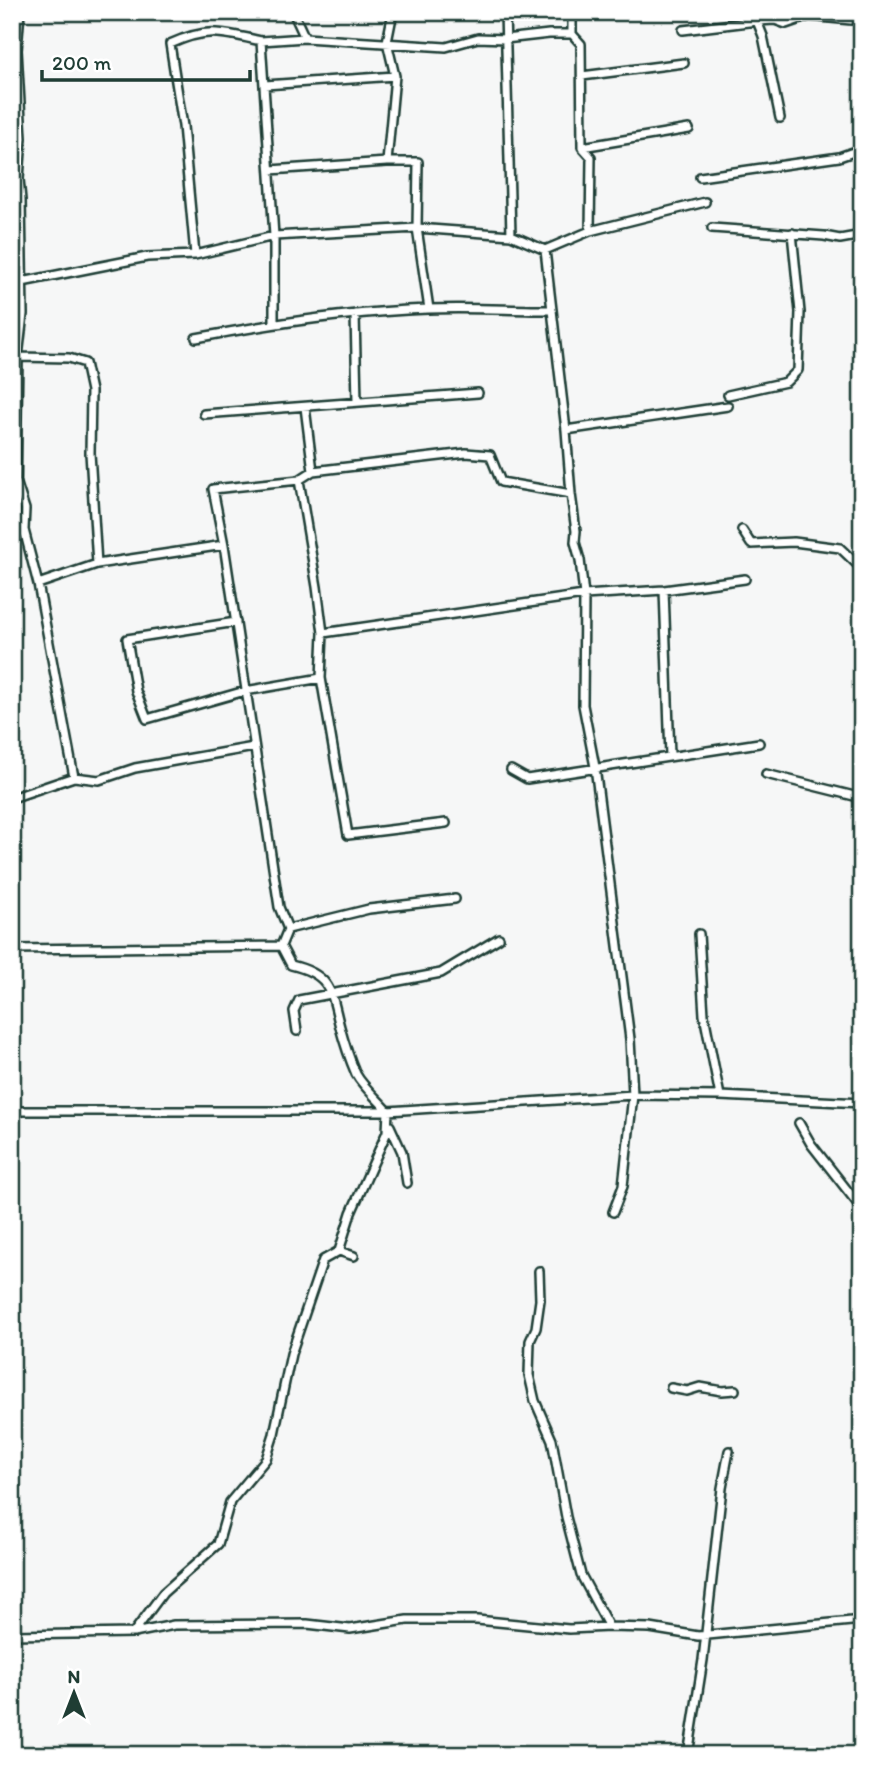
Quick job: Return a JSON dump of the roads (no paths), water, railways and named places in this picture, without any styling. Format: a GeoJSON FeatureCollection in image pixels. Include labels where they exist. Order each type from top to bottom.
{"type":"FeatureCollection","features":[{"type":"Feature","properties":{"kind":"street"},"geometry":{"type":"LineString","coordinates":[[20,12],[17,50],[22,138],[15,180],[21,200],[17,247],[23,314],[15,402],[16,481],[25,509],[24,530],[38,584],[74,777]]}},
{"type":"Feature","properties":{"kind":"street"},"geometry":{"type":"LineString","coordinates":[[293,12],[305,38]]}},
{"type":"Feature","properties":{"kind":"street"},"geometry":{"type":"LineString","coordinates":[[387,162],[394,76],[387,42],[393,12]]}},
{"type":"Feature","properties":{"kind":"street"},"geometry":{"type":"LineString","coordinates":[[505,12],[510,235]]}},
{"type":"Feature","properties":{"kind":"street"},"geometry":{"type":"LineString","coordinates":[[572,12],[572,34],[581,44],[582,147],[591,157],[590,231]]}},
{"type":"Feature","properties":{"kind":"street"},"geometry":{"type":"LineString","coordinates":[[683,30],[757,21],[775,20],[786,24],[809,16],[851,20],[862,14]]}},
{"type":"Feature","properties":{"kind":"street"},"geometry":{"type":"LineString","coordinates":[[757,21],[763,36],[780,118]]}},
{"type":"Feature","properties":{"kind":"street"},"geometry":{"type":"LineString","coordinates":[[195,255],[183,126],[170,44],[191,34],[224,32],[261,41],[305,38],[446,47],[478,38],[505,39],[572,34]]}},
{"type":"Feature","properties":{"kind":"street"},"geometry":{"type":"LineString","coordinates":[[261,41],[274,236],[274,323]]}},
{"type":"Feature","properties":{"kind":"street"},"geometry":{"type":"LineString","coordinates":[[582,76],[684,63]]}},
{"type":"Feature","properties":{"kind":"street"},"geometry":{"type":"LineString","coordinates":[[265,85],[394,76]]}},
{"type":"Feature","properties":{"kind":"street"},"geometry":{"type":"LineString","coordinates":[[582,147],[690,129]]}},
{"type":"Feature","properties":{"kind":"street"},"geometry":{"type":"LineString","coordinates":[[700,177],[839,157],[862,149]]}},
{"type":"Feature","properties":{"kind":"street"},"geometry":{"type":"LineString","coordinates":[[270,170],[418,162],[417,228],[429,309]]}},
{"type":"Feature","properties":{"kind":"street"},"geometry":{"type":"LineString","coordinates":[[22,282],[147,257],[195,255],[274,236],[417,228],[510,235],[545,250],[590,231],[705,202]]}},
{"type":"Feature","properties":{"kind":"street"},"geometry":{"type":"LineString","coordinates":[[712,228],[840,239],[862,235]]}},
{"type":"Feature","properties":{"kind":"street"},"geometry":{"type":"LineString","coordinates":[[728,395],[786,382],[798,370],[800,312],[792,233]]}},
{"type":"Feature","properties":{"kind":"street"},"geometry":{"type":"LineString","coordinates":[[545,250],[566,430],[575,542],[584,595],[583,705],[595,767],[630,1039],[633,1095],[623,1186],[612,1212]]}},
{"type":"Feature","properties":{"kind":"street"},"geometry":{"type":"LineString","coordinates":[[196,338],[274,323],[355,314],[429,309],[551,310]]}},
{"type":"Feature","properties":{"kind":"street"},"geometry":{"type":"LineString","coordinates":[[12,314],[23,314]]}},
{"type":"Feature","properties":{"kind":"street"},"geometry":{"type":"LineString","coordinates":[[355,314],[357,402]]}},
{"type":"Feature","properties":{"kind":"street"},"geometry":{"type":"LineString","coordinates":[[18,357],[69,358],[85,363],[91,391],[90,453],[97,564]]}},
{"type":"Feature","properties":{"kind":"street"},"geometry":{"type":"LineString","coordinates":[[204,414],[478,393]]}},
{"type":"Feature","properties":{"kind":"street"},"geometry":{"type":"LineString","coordinates":[[566,430],[728,406]]}},
{"type":"Feature","properties":{"kind":"street"},"geometry":{"type":"LineString","coordinates":[[305,407],[313,471]]}},
{"type":"Feature","properties":{"kind":"street"},"geometry":{"type":"LineString","coordinates":[[281,946],[288,929],[279,907],[225,545],[213,489],[299,480],[313,471],[466,453],[490,455],[501,482],[570,495]]}},
{"type":"Feature","properties":{"kind":"street"},"geometry":{"type":"LineString","coordinates":[[299,480],[323,633],[321,678],[348,835],[446,823]]}},
{"type":"Feature","properties":{"kind":"street"},"geometry":{"type":"LineString","coordinates":[[12,537],[24,530]]}},
{"type":"Feature","properties":{"kind":"street"},"geometry":{"type":"LineString","coordinates":[[741,530],[751,544],[794,542],[840,548],[862,569]]}},
{"type":"Feature","properties":{"kind":"street"},"geometry":{"type":"LineString","coordinates":[[38,584],[97,564],[225,545]]}},
{"type":"Feature","properties":{"kind":"street"},"geometry":{"type":"LineString","coordinates":[[323,633],[584,595],[664,590],[745,579]]}},
{"type":"Feature","properties":{"kind":"street"},"geometry":{"type":"LineString","coordinates":[[664,590],[670,755]]}},
{"type":"Feature","properties":{"kind":"street"},"geometry":{"type":"LineString","coordinates":[[236,622],[127,639],[136,691],[146,719],[245,691],[321,678]]}},
{"type":"Feature","properties":{"kind":"street"},"geometry":{"type":"LineString","coordinates":[[511,770],[527,779],[759,743]]}},
{"type":"Feature","properties":{"kind":"street"},"geometry":{"type":"LineString","coordinates":[[12,798],[74,777],[99,780],[135,768],[254,747]]}},
{"type":"Feature","properties":{"kind":"street"},"geometry":{"type":"LineString","coordinates":[[766,774],[862,798]]}},
{"type":"Feature","properties":{"kind":"street"},"geometry":{"type":"LineString","coordinates":[[288,929],[369,909],[455,899]]}},
{"type":"Feature","properties":{"kind":"street"},"geometry":{"type":"LineString","coordinates":[[699,934],[704,1015],[720,1096]]}},
{"type":"Feature","properties":{"kind":"street"},"geometry":{"type":"LineString","coordinates":[[297,1031],[294,1011],[299,1000],[441,973],[499,939]]}},
{"type":"Feature","properties":{"kind":"street"},"geometry":{"type":"LineString","coordinates":[[12,948],[281,946]]}},
{"type":"Feature","properties":{"kind":"street"},"geometry":{"type":"LineString","coordinates":[[134,1633],[163,1593],[218,1544],[230,1502],[265,1459],[274,1434],[291,1354],[323,1260],[339,1251],[351,1213],[387,1132],[388,1111],[357,1076],[340,1028],[333,995],[326,983],[303,968],[291,965],[281,946]]}},
{"type":"Feature","properties":{"kind":"street"},"geometry":{"type":"LineString","coordinates":[[12,1111],[388,1111],[633,1095],[862,1102]]}},
{"type":"Feature","properties":{"kind":"street"},"geometry":{"type":"LineString","coordinates":[[388,1122],[402,1152],[407,1183]]}},
{"type":"Feature","properties":{"kind":"street"},"geometry":{"type":"LineString","coordinates":[[799,1123],[811,1144],[862,1209]]}},
{"type":"Feature","properties":{"kind":"street"},"geometry":{"type":"LineString","coordinates":[[339,1251],[354,1256]]}},
{"type":"Feature","properties":{"kind":"street"},"geometry":{"type":"LineString","coordinates":[[540,1271],[536,1328],[530,1341],[529,1375],[534,1401],[552,1440],[566,1517],[581,1575],[609,1627]]}},
{"type":"Feature","properties":{"kind":"street"},"geometry":{"type":"LineString","coordinates":[[671,1388],[687,1391],[700,1387],[722,1391],[735,1390]]}},
{"type":"Feature","properties":{"kind":"street"},"geometry":{"type":"LineString","coordinates":[[688,1755],[729,1451]]}},
{"type":"Feature","properties":{"kind":"street"},"geometry":{"type":"LineString","coordinates":[[12,1635],[134,1633],[174,1625],[307,1624],[350,1629],[407,1620],[477,1620],[569,1629],[650,1628],[705,1636],[862,1620]]}},
{"type":"Feature","properties":{"kind":"street"},"geometry":{"type":"LineString","coordinates":[[12,1741],[15,1755]]}}]}
